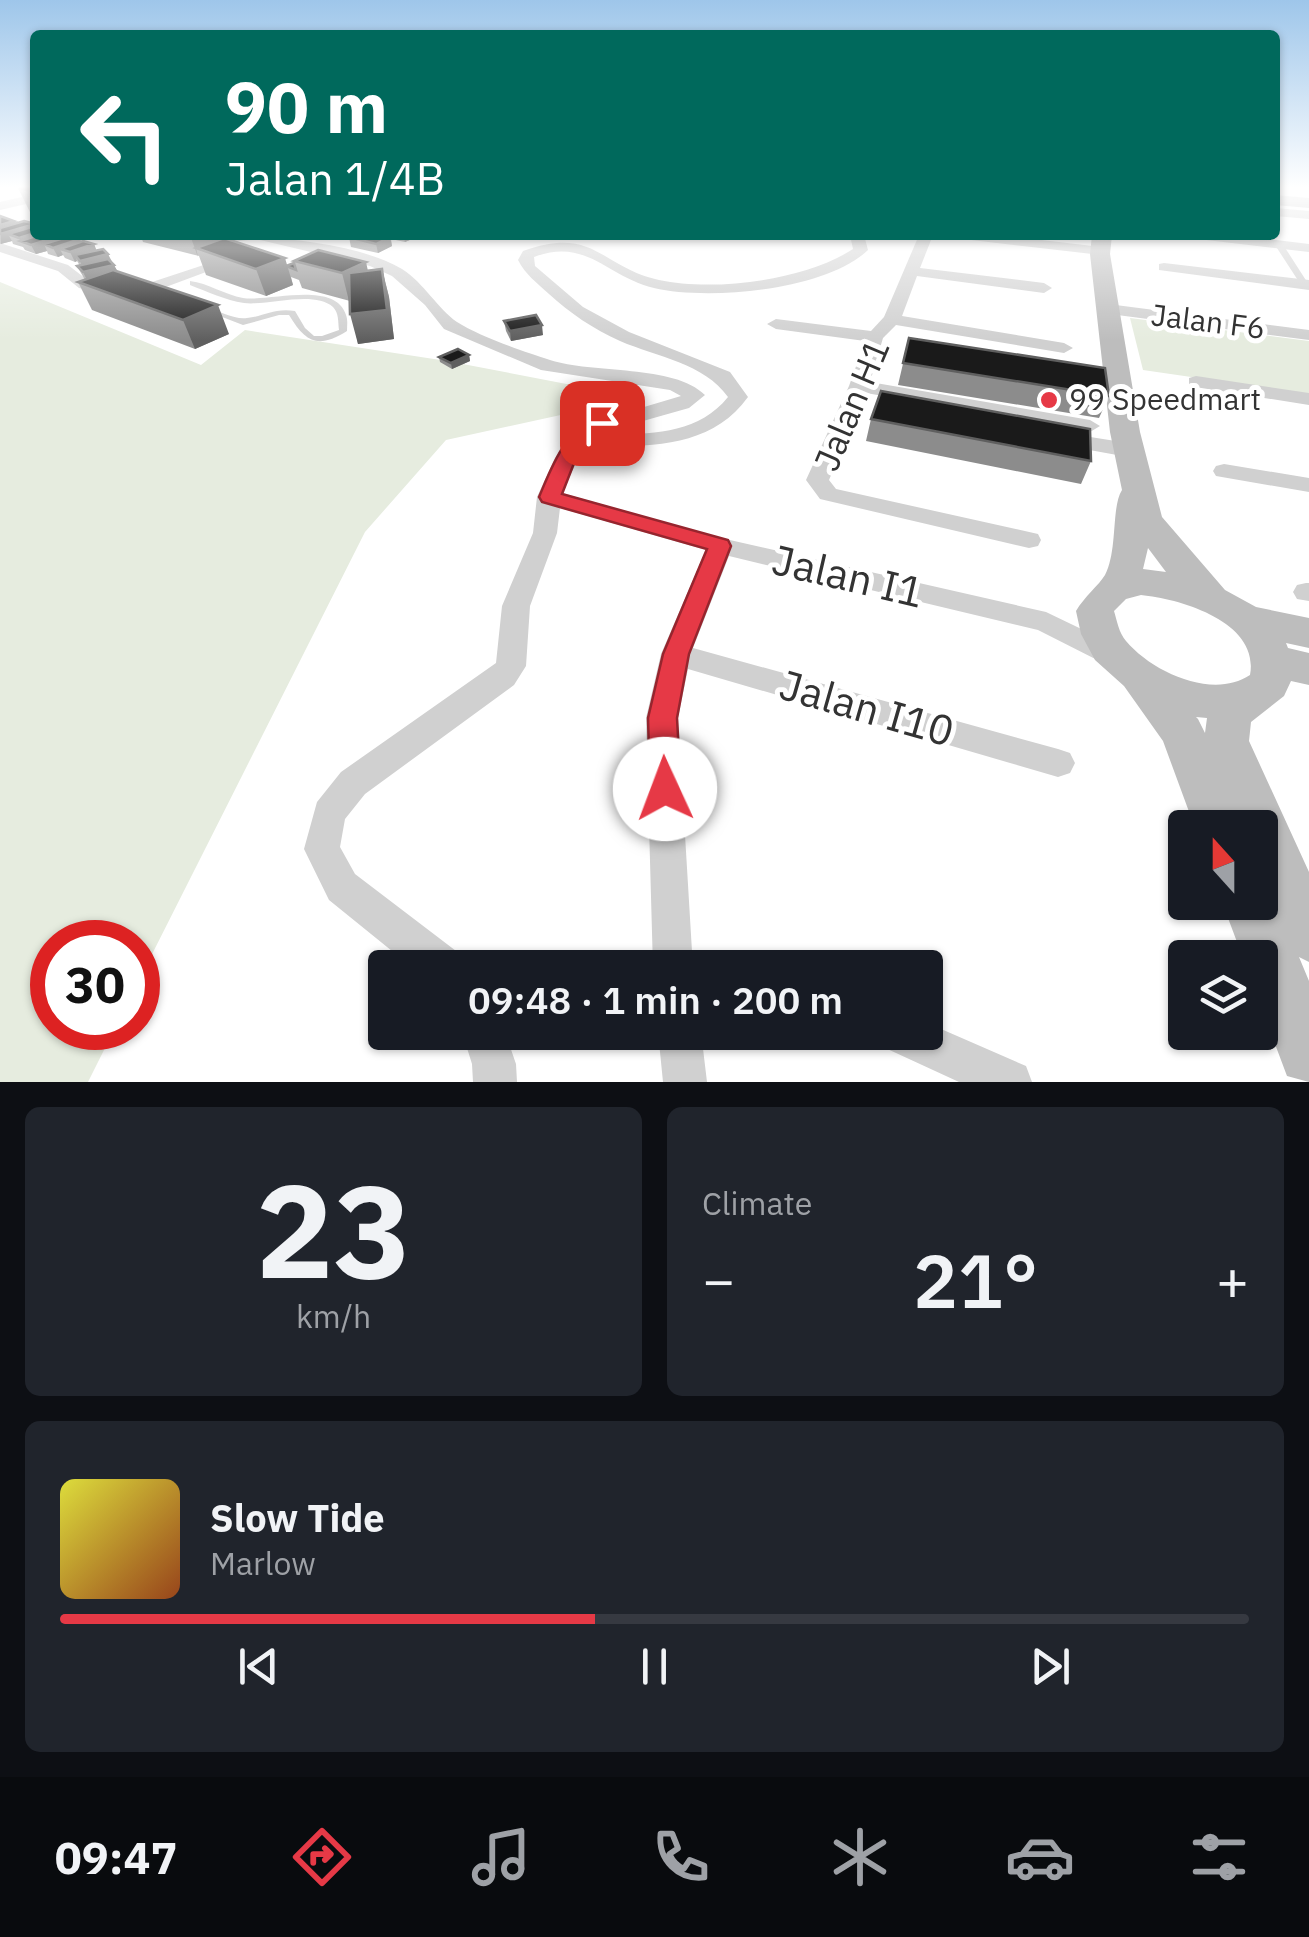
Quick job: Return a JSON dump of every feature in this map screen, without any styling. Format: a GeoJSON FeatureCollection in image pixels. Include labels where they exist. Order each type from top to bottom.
{"type":"FeatureCollection","features":[{"type":"Feature","properties":{"kind":"main road"},"geometry":{"type":"LineString","coordinates":[[1101,243],[1129,453],[1144,518],[1158,540],[1262,640],[1276,676]]}},
{"type":"Feature","properties":{"kind":"main road"},"geometry":{"type":"LineString","coordinates":[[1129,453],[1134,535],[1107,598],[1106,645],[1182,732],[1213,810]]}},
{"type":"Feature","properties":{"kind":"main road"},"geometry":{"type":"LineString","coordinates":[[1107,598],[1165,583],[1228,609],[1309,633]]}},
{"type":"Feature","properties":{"kind":"main road"},"geometry":{"type":"LineString","coordinates":[[1128,666],[1172,692],[1213,701],[1276,676]]}},
{"type":"Feature","properties":{"kind":"main road"},"geometry":{"type":"LineString","coordinates":[[1276,676],[1230,715],[1226,740],[1309,934]]}},
{"type":"Feature","properties":{"kind":"main road"},"geometry":{"type":"LineString","coordinates":[[1256,920],[1309,1054]]}},
{"type":"Feature","properties":{"kind":"street"},"geometry":{"type":"LineString","coordinates":[[316,249],[337,240]]}},
{"type":"Feature","properties":{"kind":"street"},"geometry":{"type":"LineString","coordinates":[[580,440],[674,436],[706,426],[730,412],[738,397],[723,376],[623,336],[577,311],[528,268],[528,254],[556,245],[584,247],[655,284],[727,285],[834,268],[861,250],[858,240]]}},
{"type":"Feature","properties":{"kind":"street","name":"Jalan H1"},"geometry":{"type":"LineString","coordinates":[[924,240],[892,319],[874,337],[855,394],[817,480],[828,494],[1029,540]]}},
{"type":"Feature","properties":{"kind":"street"},"geometry":{"type":"LineString","coordinates":[[1049,240],[1101,243]]}},
{"type":"Feature","properties":{"kind":"street"},"geometry":{"type":"LineString","coordinates":[[1244,240],[1309,248]]}},
{"type":"Feature","properties":{"kind":"street"},"geometry":{"type":"LineString","coordinates":[[264,241],[375,263],[396,273],[431,302],[450,325],[548,366],[675,385],[694,395],[691,400],[667,408],[591,426],[566,458],[550,497],[545,533],[516,606],[511,666],[488,688],[353,783],[329,813],[322,850],[342,887],[423,950]]}},
{"type":"Feature","properties":{"kind":"street"},"geometry":{"type":"LineString","coordinates":[[0,247],[40,258],[63,268],[84,285],[106,292],[150,288],[244,256]]}},
{"type":"Feature","properties":{"kind":"street"},"geometry":{"type":"LineString","coordinates":[[1164,267],[1307,285]]}},
{"type":"Feature","properties":{"kind":"street"},"geometry":{"type":"LineString","coordinates":[[912,270],[1044,288]]}},
{"type":"Feature","properties":{"kind":"street","name":"Jalan F6"},"geometry":{"type":"LineString","coordinates":[[1108,309],[1309,334]]}},
{"type":"Feature","properties":{"kind":"street"},"geometry":{"type":"LineString","coordinates":[[892,319],[1064,348]]}},
{"type":"Feature","properties":{"kind":"street"},"geometry":{"type":"LineString","coordinates":[[776,324],[874,337]]}},
{"type":"Feature","properties":{"kind":"street"},"geometry":{"type":"LineString","coordinates":[[1196,382],[1309,399]]}},
{"type":"Feature","properties":{"kind":"street"},"geometry":{"type":"LineString","coordinates":[[855,394],[1129,453]]}},
{"type":"Feature","properties":{"kind":"street"},"geometry":{"type":"LineString","coordinates":[[1224,470],[1309,485]]}},
{"type":"Feature","properties":{"kind":"street","name":"Jalan I1"},"geometry":{"type":"LineString","coordinates":[[550,497],[720,546],[1046,622],[1128,666]]}},
{"type":"Feature","properties":{"kind":"street"},"geometry":{"type":"LineString","coordinates":[[672,950],[662,718],[676,654],[720,546]]}},
{"type":"Feature","properties":{"kind":"street","name":"Jalan I1"},"geometry":{"type":"LineString","coordinates":[[1046,622],[1107,598]]}},
{"type":"Feature","properties":{"kind":"street","name":"Jalan I10"},"geometry":{"type":"LineString","coordinates":[[676,654],[1058,763]]}},
{"type":"Feature","properties":{"kind":"street"},"geometry":{"type":"LineString","coordinates":[[489,1050],[495,1082]]}},
{"type":"Feature","properties":{"kind":"street"},"geometry":{"type":"LineString","coordinates":[[681,1050],[684,1082]]}},
{"type":"Feature","properties":{"kind":"street"},"geometry":{"type":"LineString","coordinates":[[938,1050],[1010,1082]]}},
{"type":"Feature","properties":{"kind":"lane"},"geometry":{"type":"LineString","coordinates":[[1280,244],[1307,285]]}},
{"type":"Feature","properties":{"kind":"lane"},"geometry":{"type":"LineString","coordinates":[[194,283],[251,302],[306,295],[322,300],[341,311],[343,331],[312,339],[298,330],[292,313],[279,312],[243,322],[196,306]]}},
{"type":"Feature","properties":{"kind":"lane"},"geometry":{"type":"LineString","coordinates":[[150,288],[166,296]]}},
{"type":"Feature","properties":{"kind":"lane"},"geometry":{"type":"LineString","coordinates":[[194,294],[208,289]]}},
{"type":"Feature","properties":{"kind":"shaded area"},"geometry":{"type":"Polygon","coordinates":[[[0,282],[201,365],[245,330],[447,361],[603,391],[579,411],[446,440],[365,532],[160,938],[160,920],[30,920],[30,1050],[104,1050],[88,1082],[0,1082],[0,282]]]}},
{"type":"Feature","properties":{"kind":"shaded area"},"geometry":{"type":"Polygon","coordinates":[[[1130,318],[1309,341],[1309,394],[1143,370],[1130,318]]]}},
{"type":"Feature","properties":{"kind":"building"},"geometry":{"type":"Polygon","coordinates":[[[28,238],[47,240],[31,245],[20,241],[28,238]]]}},
{"type":"Feature","properties":{"kind":"building"},"geometry":{"type":"Polygon","coordinates":[[[57,240],[77,240],[53,248],[44,244],[57,240]]]}},
{"type":"Feature","properties":{"kind":"building"},"geometry":{"type":"Polygon","coordinates":[[[230,240],[285,258],[256,269],[196,248],[230,240]]]}},
{"type":"Feature","properties":{"kind":"building"},"geometry":{"type":"Polygon","coordinates":[[[83,241],[94,244],[70,252],[60,249],[83,241]]]}},
{"type":"Feature","properties":{"kind":"building"},"geometry":{"type":"Polygon","coordinates":[[[103,249],[108,254],[80,261],[75,255],[103,249]]]}},
{"type":"Feature","properties":{"kind":"building"},"geometry":{"type":"Polygon","coordinates":[[[318,250],[366,262],[342,273],[294,261],[318,250]]]}},
{"type":"Feature","properties":{"kind":"building"},"geometry":{"type":"Polygon","coordinates":[[[108,259],[114,265],[83,272],[77,266],[108,259]]]}},
{"type":"Feature","properties":{"kind":"building"},"geometry":{"type":"Polygon","coordinates":[[[382,269],[387,310],[350,314],[349,273],[382,269]]]}},
{"type":"Feature","properties":{"kind":"building"},"geometry":{"type":"Polygon","coordinates":[[[113,270],[218,305],[183,320],[78,282],[113,270]]]}},
{"type":"Feature","properties":{"kind":"building"},"geometry":{"type":"Polygon","coordinates":[[[536,315],[542,325],[510,331],[504,321],[536,315]]]}},
{"type":"Feature","properties":{"kind":"building"},"geometry":{"type":"Polygon","coordinates":[[[909,338],[1105,368],[1109,396],[903,363],[909,338]]]}},
{"type":"Feature","properties":{"kind":"building"},"geometry":{"type":"Polygon","coordinates":[[[458,349],[469,355],[451,363],[439,357],[458,349]]]}},
{"type":"Feature","properties":{"kind":"building"},"geometry":{"type":"Polygon","coordinates":[[[881,391],[1090,429],[1091,461],[871,419],[881,391]]]}},
{"type":"Feature","properties":{"kind":"place","name":"99 Speedmart"},"geometry":{"type":"Point","coordinates":[1049,400]}},
{"type":"Feature","properties":{"kind":"route"},"geometry":{"type":"LineString","coordinates":[[602,423],[584,430],[566,458],[550,497],[720,546],[676,654],[662,718],[665,789]]}}]}
